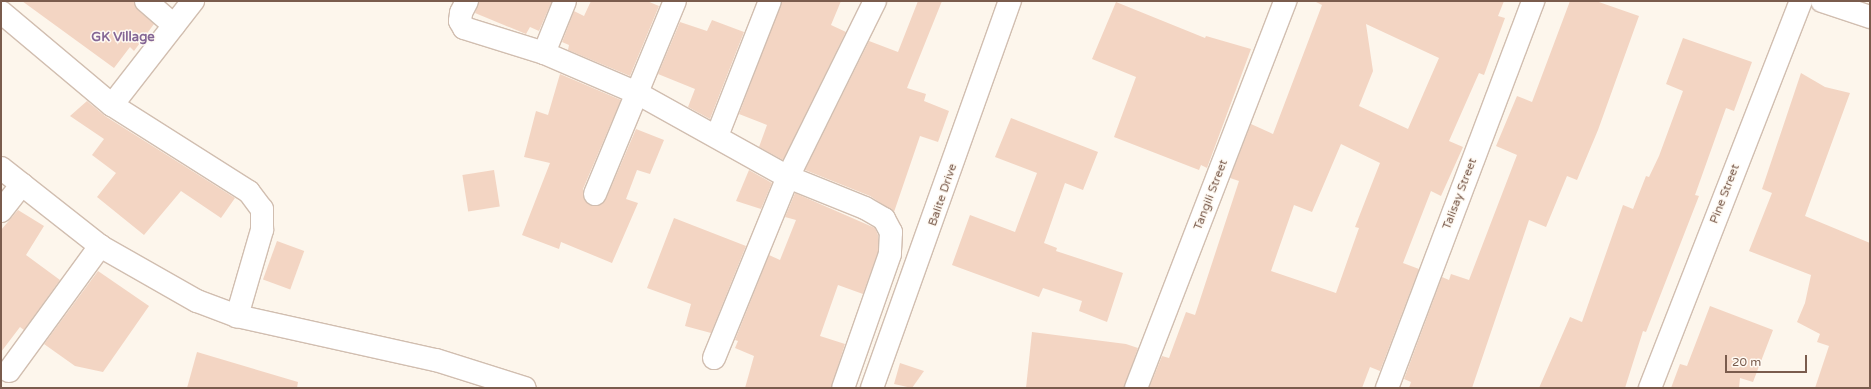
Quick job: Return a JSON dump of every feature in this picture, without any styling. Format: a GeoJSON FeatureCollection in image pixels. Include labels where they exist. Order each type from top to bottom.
{"type":"FeatureCollection","features":[{"type":"Feature","properties":{"kind":"street"},"geometry":{"type":"LineString","coordinates":[[146,1],[174,25]]}},
{"type":"Feature","properties":{"kind":"street"},"geometry":{"type":"LineString","coordinates":[[112,105],[193,1]]}},
{"type":"Feature","properties":{"kind":"street"},"geometry":{"type":"LineString","coordinates":[[467,1],[461,13],[460,21],[464,28],[544,53],[637,93],[717,136],[788,177],[865,208],[884,219],[891,232],[890,254],[843,388]]}},
{"type":"Feature","properties":{"kind":"street"},"geometry":{"type":"LineString","coordinates":[[544,53],[565,1]]}},
{"type":"Feature","properties":{"kind":"street"},"geometry":{"type":"LineString","coordinates":[[595,194],[674,1]]}},
{"type":"Feature","properties":{"kind":"street"},"geometry":{"type":"LineString","coordinates":[[717,136],[770,1]]}},
{"type":"Feature","properties":{"kind":"street"},"geometry":{"type":"LineString","coordinates":[[714,358],[788,177],[874,1]]}},
{"type":"Feature","properties":{"kind":"street","name":"Balite Drive"},"geometry":{"type":"LineString","coordinates":[[872,388],[929,234],[1010,1]]}},
{"type":"Feature","properties":{"kind":"street","name":"Tangili Street"},"geometry":{"type":"LineString","coordinates":[[1136,388],[1285,1]]}},
{"type":"Feature","properties":{"kind":"street","name":"Talisay Street"},"geometry":{"type":"LineString","coordinates":[[1388,388],[1533,1]]}},
{"type":"Feature","properties":{"kind":"street","name":"Pine Street"},"geometry":{"type":"LineString","coordinates":[[1650,388],[1801,1]]}},
{"type":"Feature","properties":{"kind":"street"},"geometry":{"type":"LineString","coordinates":[[1822,1],[1870,17]]}},
{"type":"Feature","properties":{"kind":"street"},"geometry":{"type":"LineString","coordinates":[[1,12],[112,105],[249,192],[262,209],[262,230],[237,316]]}},
{"type":"Feature","properties":{"kind":"street"},"geometry":{"type":"LineString","coordinates":[[1,168],[100,246],[197,301],[237,316],[436,360],[525,388]]}},
{"type":"Feature","properties":{"kind":"street"},"geometry":{"type":"LineString","coordinates":[[1,211],[22,184]]}},
{"type":"Feature","properties":{"kind":"street"},"geometry":{"type":"LineString","coordinates":[[9,371],[100,246]]}},
{"type":"Feature","properties":{"kind":"building"},"geometry":{"type":"Polygon","coordinates":[[[22,1],[134,1],[138,10],[154,24],[134,51],[130,47],[114,68],[22,1]]]}},
{"type":"Feature","properties":{"kind":"building"},"geometry":{"type":"Polygon","coordinates":[[[479,1],[552,1],[539,31],[530,27],[526,34],[475,13],[479,1]]]}},
{"type":"Feature","properties":{"kind":"building"},"geometry":{"type":"Polygon","coordinates":[[[591,1],[647,1],[659,6],[630,76],[568,50],[569,45],[562,42],[574,11],[584,16],[591,1]]]}},
{"type":"Feature","properties":{"kind":"building"},"geometry":{"type":"Polygon","coordinates":[[[782,1],[841,1],[831,25],[846,32],[783,160],[759,147],[767,125],[739,114],[782,1]]]}},
{"type":"Feature","properties":{"kind":"building"},"geometry":{"type":"Polygon","coordinates":[[[918,1],[942,1],[907,88],[926,94],[924,101],[949,111],[938,142],[920,136],[894,212],[870,196],[805,170],[869,41],[898,52],[918,1]]]}},
{"type":"Feature","properties":{"kind":"building"},"geometry":{"type":"Polygon","coordinates":[[[1314,1],[1504,1],[1498,16],[1505,18],[1484,75],[1479,73],[1449,141],[1463,147],[1441,196],[1431,191],[1403,263],[1419,269],[1380,371],[1370,367],[1362,388],[1149,388],[1162,356],[1169,358],[1186,312],[1195,315],[1239,181],[1230,178],[1251,124],[1273,134],[1322,5],[1314,1]],[[1366,24],[1373,71],[1359,106],[1408,129],[1439,58],[1366,24]],[[1341,144],[1312,212],[1294,205],[1271,271],[1336,293],[1359,228],[1355,227],[1380,163],[1341,144]]]}},
{"type":"Feature","properties":{"kind":"building"},"geometry":{"type":"Polygon","coordinates":[[[1570,1],[1596,1],[1639,16],[1598,130],[1577,180],[1567,176],[1546,227],[1529,220],[1472,388],[1409,388],[1411,382],[1404,379],[1442,277],[1449,280],[1451,274],[1469,280],[1517,155],[1496,146],[1517,96],[1532,102],[1570,1]]]}},
{"type":"Feature","properties":{"kind":"building"},"geometry":{"type":"Polygon","coordinates":[[[1116,2],[1205,38],[1206,36],[1251,49],[1207,168],[1201,165],[1199,170],[1114,137],[1136,77],[1092,59],[1116,2]]]}},
{"type":"Feature","properties":{"kind":"building"},"geometry":{"type":"Polygon","coordinates":[[[712,20],[744,32],[710,119],[688,107],[695,89],[658,74],[680,22],[707,31],[712,20]]]}},
{"type":"Feature","properties":{"kind":"building"},"geometry":{"type":"Polygon","coordinates":[[[1683,38],[1752,62],[1734,111],[1726,108],[1695,195],[1699,196],[1646,332],[1643,331],[1625,388],[1539,388],[1570,317],[1582,322],[1623,205],[1633,209],[1646,176],[1649,177],[1659,156],[1683,91],[1666,84],[1683,38]]]}},
{"type":"Feature","properties":{"kind":"building"},"geometry":{"type":"Polygon","coordinates":[[[1801,73],[1825,87],[1850,93],[1805,216],[1870,243],[1870,388],[1815,388],[1829,346],[1817,342],[1820,334],[1797,322],[1805,303],[1811,275],[1749,251],[1772,193],[1762,189],[1801,73]]]}},
{"type":"Feature","properties":{"kind":"building"},"geometry":{"type":"Polygon","coordinates":[[[560,74],[621,100],[583,189],[583,196],[590,205],[597,206],[606,199],[636,129],[664,140],[650,174],[637,170],[626,199],[638,203],[612,263],[561,242],[559,249],[522,235],[550,163],[524,157],[536,111],[548,115],[560,74]]]}},
{"type":"Feature","properties":{"kind":"building"},"geometry":{"type":"Polygon","coordinates":[[[87,101],[105,116],[235,198],[221,218],[181,191],[144,235],[97,197],[116,173],[92,155],[104,139],[70,116],[87,101]]]}},
{"type":"Feature","properties":{"kind":"building"},"geometry":{"type":"Polygon","coordinates":[[[1011,118],[1098,152],[1083,190],[1065,183],[1044,243],[1057,248],[1056,251],[1123,273],[1107,322],[1079,311],[1082,301],[1043,288],[1039,297],[952,265],[970,215],[1015,232],[1037,173],[995,157],[1011,118]]]}},
{"type":"Feature","properties":{"kind":"building"},"geometry":{"type":"Polygon","coordinates":[[[494,170],[500,207],[468,212],[462,175],[494,170]]]}},
{"type":"Feature","properties":{"kind":"building"},"geometry":{"type":"Polygon","coordinates":[[[749,170],[772,183],[761,209],[736,201],[749,170]]]}},
{"type":"Feature","properties":{"kind":"building"},"geometry":{"type":"Polygon","coordinates":[[[795,193],[875,228],[878,235],[878,252],[863,294],[838,285],[820,336],[845,344],[831,388],[745,388],[754,356],[735,348],[738,341],[735,340],[769,255],[780,260],[796,220],[785,217],[795,193]]]}},
{"type":"Feature","properties":{"kind":"building"},"geometry":{"type":"Polygon","coordinates":[[[18,210],[44,226],[26,255],[60,280],[24,330],[20,327],[1,352],[1,230],[18,210]]]}},
{"type":"Feature","properties":{"kind":"building"},"geometry":{"type":"Polygon","coordinates":[[[674,218],[746,246],[711,333],[685,326],[691,304],[647,288],[674,218]]]}},
{"type":"Feature","properties":{"kind":"building"},"geometry":{"type":"Polygon","coordinates":[[[277,241],[304,251],[290,289],[263,280],[277,241]]]}},
{"type":"Feature","properties":{"kind":"building"},"geometry":{"type":"Polygon","coordinates":[[[98,271],[149,306],[103,372],[75,366],[44,344],[98,271]]]}},
{"type":"Feature","properties":{"kind":"building"},"geometry":{"type":"Polygon","coordinates":[[[1710,306],[1773,330],[1753,382],[1740,378],[1739,388],[1671,388],[1680,364],[1687,366],[1710,306]]]}},
{"type":"Feature","properties":{"kind":"building"},"geometry":{"type":"Polygon","coordinates":[[[1032,332],[1126,344],[1138,348],[1124,388],[1026,388],[1032,332]]]}},
{"type":"Feature","properties":{"kind":"building"},"geometry":{"type":"Polygon","coordinates":[[[197,352],[298,382],[297,388],[187,388],[197,352]]]}},
{"type":"Feature","properties":{"kind":"building"},"geometry":{"type":"Polygon","coordinates":[[[900,363],[924,371],[912,388],[894,384],[900,363]]]}},
{"type":"Feature","properties":{"kind":"district","name":"GK Village"},"geometry":{"type":"Point","coordinates":[123,37]}}]}
